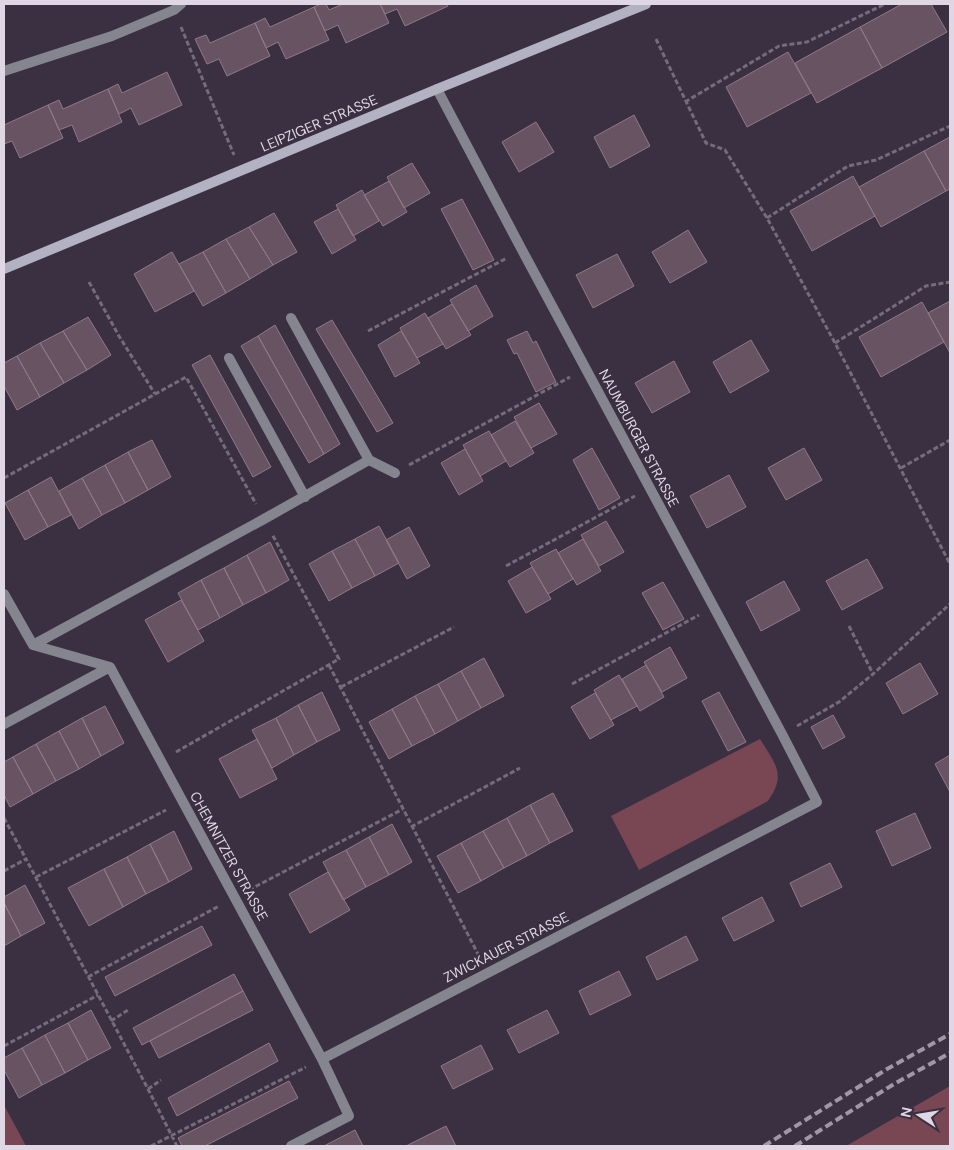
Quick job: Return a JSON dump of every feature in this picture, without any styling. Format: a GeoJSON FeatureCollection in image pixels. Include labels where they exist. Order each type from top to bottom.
{"type":"FeatureCollection","features":[{"type":"Feature","properties":{"kind":"main road","name":"LEIPZIGER STRASSE"},"geometry":{"type":"LineString","coordinates":[[4,270],[437,88],[646,4]]}},
{"type":"Feature","properties":{"kind":"street"},"geometry":{"type":"LineString","coordinates":[[4,71],[112,36],[178,7]]}},
{"type":"Feature","properties":{"kind":"street","name":"NAUMBURGER STRASSE"},"geometry":{"type":"LineString","coordinates":[[437,88],[817,802]]}},
{"type":"Feature","properties":{"kind":"street"},"geometry":{"type":"LineString","coordinates":[[291,318],[369,460],[395,473]]}},
{"type":"Feature","properties":{"kind":"street"},"geometry":{"type":"LineString","coordinates":[[229,358],[305,497]]}},
{"type":"Feature","properties":{"kind":"street"},"geometry":{"type":"LineString","coordinates":[[33,644],[305,497],[369,460]]}},
{"type":"Feature","properties":{"kind":"street"},"geometry":{"type":"LineString","coordinates":[[4,594],[33,644],[110,667]]}},
{"type":"Feature","properties":{"kind":"street"},"geometry":{"type":"LineString","coordinates":[[4,724],[110,667]]}},
{"type":"Feature","properties":{"kind":"street","name":"CHEMNITZER STRASSE"},"geometry":{"type":"LineString","coordinates":[[110,667],[322,1059]]}},
{"type":"Feature","properties":{"kind":"street","name":"ZWICKAUER STRASSE"},"geometry":{"type":"LineString","coordinates":[[322,1059],[817,802]]}},
{"type":"Feature","properties":{"kind":"street"},"geometry":{"type":"LineString","coordinates":[[291,1146],[349,1116],[322,1059]]}},
{"type":"Feature","properties":{"kind":"path"},"geometry":{"type":"LineString","coordinates":[[685,102],[779,46],[807,42],[885,4]]}},
{"type":"Feature","properties":{"kind":"path"},"geometry":{"type":"LineString","coordinates":[[178,7],[240,170]]}},
{"type":"Feature","properties":{"kind":"path"},"geometry":{"type":"LineString","coordinates":[[656,39],[706,143],[725,150],[767,218],[835,343],[950,564]]}},
{"type":"Feature","properties":{"kind":"path"},"geometry":{"type":"LineString","coordinates":[[767,218],[848,166],[876,160],[950,126]]}},
{"type":"Feature","properties":{"kind":"path"},"geometry":{"type":"LineString","coordinates":[[368,331],[522,250]]}},
{"type":"Feature","properties":{"kind":"path"},"geometry":{"type":"LineString","coordinates":[[89,282],[155,394]]}},
{"type":"Feature","properties":{"kind":"path"},"geometry":{"type":"LineString","coordinates":[[835,343],[926,286],[950,282]]}},
{"type":"Feature","properties":{"kind":"path"},"geometry":{"type":"LineString","coordinates":[[395,473],[586,368]]}},
{"type":"Feature","properties":{"kind":"path"},"geometry":{"type":"LineString","coordinates":[[4,478],[186,377],[338,659],[161,761]]}},
{"type":"Feature","properties":{"kind":"path"},"geometry":{"type":"LineString","coordinates":[[901,468],[950,440]]}},
{"type":"Feature","properties":{"kind":"path"},"geometry":{"type":"LineString","coordinates":[[506,566],[651,488]]}},
{"type":"Feature","properties":{"kind":"path"},"geometry":{"type":"LineString","coordinates":[[782,734],[839,702],[873,674],[950,604]]}},
{"type":"Feature","properties":{"kind":"path"},"geometry":{"type":"LineString","coordinates":[[572,684],[714,607]]}},
{"type":"Feature","properties":{"kind":"path"},"geometry":{"type":"LineString","coordinates":[[849,626],[873,674]]}},
{"type":"Feature","properties":{"kind":"path"},"geometry":{"type":"LineString","coordinates":[[341,687],[454,627]]}},
{"type":"Feature","properties":{"kind":"path"},"geometry":{"type":"LineString","coordinates":[[329,665],[487,972]]}},
{"type":"Feature","properties":{"kind":"path"},"geometry":{"type":"LineString","coordinates":[[411,827],[520,768]]}},
{"type":"Feature","properties":{"kind":"path"},"geometry":{"type":"LineString","coordinates":[[36,877],[183,801]]}},
{"type":"Feature","properties":{"kind":"path"},"geometry":{"type":"LineString","coordinates":[[4,818],[177,1146]]}},
{"type":"Feature","properties":{"kind":"path"},"geometry":{"type":"LineString","coordinates":[[4,871],[26,859]]}},
{"type":"Feature","properties":{"kind":"path"},"geometry":{"type":"LineString","coordinates":[[4,1046],[98,995]]}},
{"type":"Feature","properties":{"kind":"path"},"geometry":{"type":"LineString","coordinates":[[111,1021],[128,1010]]}},
{"type":"Feature","properties":{"kind":"path"},"geometry":{"type":"LineString","coordinates":[[151,1146],[322,1059]]}},
{"type":"Feature","properties":{"kind":"path"},"geometry":{"type":"LineString","coordinates":[[148,1088],[161,1080]]}},
{"type":"Feature","properties":{"kind":"shaded area"},"geometry":{"type":"Polygon","coordinates":[[[760,739],[774,762],[778,776],[774,792],[768,801],[639,870],[611,816],[760,739]]]}},
{"type":"Feature","properties":{"kind":"shaded area"},"geometry":{"type":"Polygon","coordinates":[[[950,1086],[950,1146],[846,1146],[950,1086]]]}},
{"type":"Feature","properties":{"kind":"shaded area"},"geometry":{"type":"Polygon","coordinates":[[[4,1105],[26,1146],[4,1146],[4,1105]]]}},
{"type":"Feature","properties":{"kind":"building"},"geometry":{"type":"Polygon","coordinates":[[[326,4],[329,10],[343,4],[380,4],[389,23],[346,43],[338,25],[325,31],[314,7],[326,4]]]}},
{"type":"Feature","properties":{"kind":"building"},"geometry":{"type":"Polygon","coordinates":[[[380,4],[447,4],[448,6],[405,26],[397,9],[385,14],[380,4]]]}},
{"type":"Feature","properties":{"kind":"building"},"geometry":{"type":"Polygon","coordinates":[[[902,4],[931,4],[947,32],[882,68],[860,27],[902,4]]]}},
{"type":"Feature","properties":{"kind":"building"},"geometry":{"type":"Polygon","coordinates":[[[314,7],[329,40],[286,59],[278,42],[266,48],[255,23],[265,18],[270,27],[314,7]]]}},
{"type":"Feature","properties":{"kind":"building"},"geometry":{"type":"Polygon","coordinates":[[[255,23],[270,56],[227,76],[219,59],[207,64],[195,39],[206,35],[210,43],[255,23]]]}},
{"type":"Feature","properties":{"kind":"building"},"geometry":{"type":"Polygon","coordinates":[[[860,27],[882,68],[817,103],[795,63],[860,27]]]}},
{"type":"Feature","properties":{"kind":"building"},"geometry":{"type":"Polygon","coordinates":[[[788,52],[811,93],[747,127],[726,87],[788,52]]]}},
{"type":"Feature","properties":{"kind":"building"},"geometry":{"type":"Polygon","coordinates":[[[167,72],[182,105],[139,125],[131,108],[119,114],[108,89],[118,84],[122,93],[167,72]]]}},
{"type":"Feature","properties":{"kind":"building"},"geometry":{"type":"Polygon","coordinates":[[[108,89],[122,122],[79,142],[72,125],[59,130],[48,105],[59,100],[63,109],[108,89]]]}},
{"type":"Feature","properties":{"kind":"building"},"geometry":{"type":"Polygon","coordinates":[[[48,105],[63,138],[20,158],[12,141],[4,144],[4,125],[48,105]]]}},
{"type":"Feature","properties":{"kind":"building"},"geometry":{"type":"Polygon","coordinates":[[[634,115],[650,146],[610,168],[594,137],[634,115]]]}},
{"type":"Feature","properties":{"kind":"building"},"geometry":{"type":"Polygon","coordinates":[[[536,122],[554,152],[519,172],[502,142],[536,122]]]}},
{"type":"Feature","properties":{"kind":"building"},"geometry":{"type":"Polygon","coordinates":[[[950,137],[950,189],[946,191],[924,151],[950,137]]]}},
{"type":"Feature","properties":{"kind":"building"},"geometry":{"type":"Polygon","coordinates":[[[924,151],[946,191],[881,227],[859,187],[924,151]]]}},
{"type":"Feature","properties":{"kind":"building"},"geometry":{"type":"Polygon","coordinates":[[[412,163],[430,193],[404,208],[387,177],[412,163]]]}},
{"type":"Feature","properties":{"kind":"building"},"geometry":{"type":"Polygon","coordinates":[[[853,176],[875,216],[812,251],[790,211],[853,176]]]}},
{"type":"Feature","properties":{"kind":"building"},"geometry":{"type":"Polygon","coordinates":[[[389,181],[407,212],[383,226],[364,195],[389,181]]]}},
{"type":"Feature","properties":{"kind":"building"},"geometry":{"type":"Polygon","coordinates":[[[362,190],[379,221],[353,236],[336,205],[362,190]]]}},
{"type":"Feature","properties":{"kind":"building"},"geometry":{"type":"Polygon","coordinates":[[[462,199],[494,260],[473,270],[441,209],[462,199]]]}},
{"type":"Feature","properties":{"kind":"building"},"geometry":{"type":"Polygon","coordinates":[[[338,209],[356,240],[332,254],[314,222],[338,209]]]}},
{"type":"Feature","properties":{"kind":"building"},"geometry":{"type":"Polygon","coordinates":[[[274,213],[297,252],[273,265],[249,227],[274,213]]]}},
{"type":"Feature","properties":{"kind":"building"},"geometry":{"type":"Polygon","coordinates":[[[249,227],[273,265],[250,279],[226,239],[249,227]]]}},
{"type":"Feature","properties":{"kind":"building"},"geometry":{"type":"Polygon","coordinates":[[[688,230],[707,262],[670,283],[652,252],[688,230]]]}},
{"type":"Feature","properties":{"kind":"building"},"geometry":{"type":"Polygon","coordinates":[[[226,239],[250,279],[226,293],[203,252],[226,239]]]}},
{"type":"Feature","properties":{"kind":"building"},"geometry":{"type":"Polygon","coordinates":[[[172,252],[194,291],[155,312],[134,274],[172,252]]]}},
{"type":"Feature","properties":{"kind":"building"},"geometry":{"type":"Polygon","coordinates":[[[203,252],[226,293],[203,306],[179,264],[203,252]]]}},
{"type":"Feature","properties":{"kind":"building"},"geometry":{"type":"Polygon","coordinates":[[[617,254],[634,286],[593,308],[576,275],[617,254]]]}},
{"type":"Feature","properties":{"kind":"building"},"geometry":{"type":"Polygon","coordinates":[[[476,285],[493,316],[468,331],[450,300],[476,285]]]}},
{"type":"Feature","properties":{"kind":"building"},"geometry":{"type":"Polygon","coordinates":[[[950,301],[950,353],[928,313],[950,301]]]}},
{"type":"Feature","properties":{"kind":"building"},"geometry":{"type":"Polygon","coordinates":[[[922,302],[944,342],[881,377],[859,337],[922,302]]]}},
{"type":"Feature","properties":{"kind":"building"},"geometry":{"type":"Polygon","coordinates":[[[452,304],[471,335],[446,349],[428,318],[452,304]]]}},
{"type":"Feature","properties":{"kind":"building"},"geometry":{"type":"Polygon","coordinates":[[[425,313],[443,344],[417,358],[400,328],[425,313]]]}},
{"type":"Feature","properties":{"kind":"building"},"geometry":{"type":"Polygon","coordinates":[[[88,317],[111,355],[87,370],[63,331],[88,317]]]}},
{"type":"Feature","properties":{"kind":"building"},"geometry":{"type":"Polygon","coordinates":[[[332,320],[393,423],[377,432],[316,329],[332,320]]]}},
{"type":"Feature","properties":{"kind":"building"},"geometry":{"type":"Polygon","coordinates":[[[275,325],[340,444],[324,454],[258,336],[275,325]]]}},
{"type":"Feature","properties":{"kind":"building"},"geometry":{"type":"Polygon","coordinates":[[[63,331],[87,370],[64,383],[40,343],[63,331]]]}},
{"type":"Feature","properties":{"kind":"building"},"geometry":{"type":"Polygon","coordinates":[[[401,331],[420,363],[395,377],[378,345],[401,331]]]}},
{"type":"Feature","properties":{"kind":"building"},"geometry":{"type":"Polygon","coordinates":[[[527,331],[533,343],[536,341],[556,382],[536,392],[517,353],[514,354],[507,340],[527,331]]]}},
{"type":"Feature","properties":{"kind":"building"},"geometry":{"type":"Polygon","coordinates":[[[258,336],[324,454],[309,463],[241,346],[258,336]]]}},
{"type":"Feature","properties":{"kind":"building"},"geometry":{"type":"Polygon","coordinates":[[[751,340],[769,371],[730,393],[713,362],[751,340]]]}},
{"type":"Feature","properties":{"kind":"building"},"geometry":{"type":"Polygon","coordinates":[[[40,343],[64,383],[40,397],[17,356],[40,343]]]}},
{"type":"Feature","properties":{"kind":"building"},"geometry":{"type":"Polygon","coordinates":[[[210,355],[271,467],[253,477],[192,365],[210,355]]]}},
{"type":"Feature","properties":{"kind":"building"},"geometry":{"type":"Polygon","coordinates":[[[17,356],[40,397],[17,410],[4,386],[4,363],[17,356]]]}},
{"type":"Feature","properties":{"kind":"building"},"geometry":{"type":"Polygon","coordinates":[[[674,361],[690,392],[652,413],[635,383],[674,361]]]}},
{"type":"Feature","properties":{"kind":"building"},"geometry":{"type":"Polygon","coordinates":[[[539,403],[557,434],[531,448],[514,417],[539,403]]]}},
{"type":"Feature","properties":{"kind":"building"},"geometry":{"type":"Polygon","coordinates":[[[515,421],[534,453],[510,467],[491,435],[515,421]]]}},
{"type":"Feature","properties":{"kind":"building"},"geometry":{"type":"Polygon","coordinates":[[[489,431],[506,461],[480,476],[463,445],[489,431]]]}},
{"type":"Feature","properties":{"kind":"building"},"geometry":{"type":"Polygon","coordinates":[[[152,440],[171,477],[148,490],[128,452],[152,440]]]}},
{"type":"Feature","properties":{"kind":"building"},"geometry":{"type":"Polygon","coordinates":[[[592,448],[620,498],[599,510],[573,460],[592,448]]]}},
{"type":"Feature","properties":{"kind":"building"},"geometry":{"type":"Polygon","coordinates":[[[804,448],[822,480],[786,500],[768,468],[804,448]]]}},
{"type":"Feature","properties":{"kind":"building"},"geometry":{"type":"Polygon","coordinates":[[[465,449],[483,481],[459,495],[441,463],[465,449]]]}},
{"type":"Feature","properties":{"kind":"building"},"geometry":{"type":"Polygon","coordinates":[[[128,452],[148,490],[125,503],[105,465],[128,452]]]}},
{"type":"Feature","properties":{"kind":"building"},"geometry":{"type":"Polygon","coordinates":[[[105,465],[125,503],[102,515],[82,478],[105,465]]]}},
{"type":"Feature","properties":{"kind":"building"},"geometry":{"type":"Polygon","coordinates":[[[729,475],[746,507],[707,528],[690,496],[729,475]]]}},
{"type":"Feature","properties":{"kind":"building"},"geometry":{"type":"Polygon","coordinates":[[[51,477],[71,515],[48,527],[28,490],[51,477]]]}},
{"type":"Feature","properties":{"kind":"building"},"geometry":{"type":"Polygon","coordinates":[[[82,478],[102,515],[79,529],[59,491],[82,478]]]}},
{"type":"Feature","properties":{"kind":"building"},"geometry":{"type":"Polygon","coordinates":[[[28,490],[48,527],[25,540],[5,503],[28,490]]]}},
{"type":"Feature","properties":{"kind":"building"},"geometry":{"type":"Polygon","coordinates":[[[606,521],[624,552],[599,566],[581,535],[606,521]]]}},
{"type":"Feature","properties":{"kind":"building"},"geometry":{"type":"Polygon","coordinates":[[[379,526],[399,563],[375,576],[355,539],[379,526]]]}},
{"type":"Feature","properties":{"kind":"building"},"geometry":{"type":"Polygon","coordinates":[[[409,527],[430,566],[407,579],[386,540],[409,527]]]}},
{"type":"Feature","properties":{"kind":"building"},"geometry":{"type":"Polygon","coordinates":[[[355,539],[375,576],[352,588],[332,551],[355,539]]]}},
{"type":"Feature","properties":{"kind":"building"},"geometry":{"type":"Polygon","coordinates":[[[583,539],[601,571],[577,585],[558,553],[583,539]]]}},
{"type":"Feature","properties":{"kind":"building"},"geometry":{"type":"Polygon","coordinates":[[[270,542],[289,580],[266,593],[247,555],[270,542]]]}},
{"type":"Feature","properties":{"kind":"building"},"geometry":{"type":"Polygon","coordinates":[[[556,549],[573,579],[548,594],[530,563],[556,549]]]}},
{"type":"Feature","properties":{"kind":"building"},"geometry":{"type":"Polygon","coordinates":[[[332,551],[352,588],[329,601],[309,564],[332,551]]]}},
{"type":"Feature","properties":{"kind":"building"},"geometry":{"type":"Polygon","coordinates":[[[247,555],[266,593],[243,605],[224,568],[247,555]]]}},
{"type":"Feature","properties":{"kind":"building"},"geometry":{"type":"Polygon","coordinates":[[[867,559],[883,588],[842,610],[826,581],[867,559]]]}},
{"type":"Feature","properties":{"kind":"building"},"geometry":{"type":"Polygon","coordinates":[[[532,567],[551,599],[526,613],[508,581],[532,567]]]}},
{"type":"Feature","properties":{"kind":"building"},"geometry":{"type":"Polygon","coordinates":[[[224,568],[243,605],[220,618],[201,580],[224,568]]]}},
{"type":"Feature","properties":{"kind":"building"},"geometry":{"type":"Polygon","coordinates":[[[201,580],[220,618],[198,630],[178,593],[201,580]]]}},
{"type":"Feature","properties":{"kind":"building"},"geometry":{"type":"Polygon","coordinates":[[[784,581],[800,610],[761,631],[746,602],[784,581]]]}},
{"type":"Feature","properties":{"kind":"building"},"geometry":{"type":"Polygon","coordinates":[[[663,582],[684,619],[663,630],[642,593],[663,582]]]}},
{"type":"Feature","properties":{"kind":"building"},"geometry":{"type":"Polygon","coordinates":[[[181,600],[204,641],[168,662],[145,620],[181,600]]]}},
{"type":"Feature","properties":{"kind":"building"},"geometry":{"type":"Polygon","coordinates":[[[670,647],[687,678],[662,692],[644,662],[670,647]]]}},
{"type":"Feature","properties":{"kind":"building"},"geometry":{"type":"Polygon","coordinates":[[[484,658],[504,696],[481,708],[461,671],[484,658]]]}},
{"type":"Feature","properties":{"kind":"building"},"geometry":{"type":"Polygon","coordinates":[[[920,663],[938,694],[903,714],[886,683],[920,663]]]}},
{"type":"Feature","properties":{"kind":"building"},"geometry":{"type":"Polygon","coordinates":[[[646,665],[664,697],[640,711],[622,679],[646,665]]]}},
{"type":"Feature","properties":{"kind":"building"},"geometry":{"type":"Polygon","coordinates":[[[461,671],[481,708],[458,721],[438,684],[461,671]]]}},
{"type":"Feature","properties":{"kind":"building"},"geometry":{"type":"Polygon","coordinates":[[[619,675],[637,706],[611,720],[594,690],[619,675]]]}},
{"type":"Feature","properties":{"kind":"building"},"geometry":{"type":"Polygon","coordinates":[[[438,684],[458,721],[435,734],[415,696],[438,684]]]}},
{"type":"Feature","properties":{"kind":"building"},"geometry":{"type":"Polygon","coordinates":[[[322,692],[340,730],[317,742],[298,705],[322,692]]]}},
{"type":"Feature","properties":{"kind":"building"},"geometry":{"type":"Polygon","coordinates":[[[719,692],[746,742],[728,751],[702,701],[719,692]]]}},
{"type":"Feature","properties":{"kind":"building"},"geometry":{"type":"Polygon","coordinates":[[[595,693],[614,725],[590,739],[571,707],[595,693]]]}},
{"type":"Feature","properties":{"kind":"building"},"geometry":{"type":"Polygon","coordinates":[[[415,696],[435,734],[412,746],[392,709],[415,696]]]}},
{"type":"Feature","properties":{"kind":"building"},"geometry":{"type":"Polygon","coordinates":[[[298,705],[317,742],[294,755],[276,718],[298,705]]]}},
{"type":"Feature","properties":{"kind":"building"},"geometry":{"type":"Polygon","coordinates":[[[105,706],[124,743],[101,756],[82,718],[105,706]]]}},
{"type":"Feature","properties":{"kind":"building"},"geometry":{"type":"Polygon","coordinates":[[[392,709],[412,746],[389,759],[369,722],[392,709]]]}},
{"type":"Feature","properties":{"kind":"building"},"geometry":{"type":"Polygon","coordinates":[[[833,715],[845,737],[823,749],[811,727],[833,715]]]}},
{"type":"Feature","properties":{"kind":"building"},"geometry":{"type":"Polygon","coordinates":[[[82,718],[101,756],[79,769],[59,731],[82,718]]]}},
{"type":"Feature","properties":{"kind":"building"},"geometry":{"type":"Polygon","coordinates":[[[276,718],[294,755],[272,768],[252,730],[276,718]]]}},
{"type":"Feature","properties":{"kind":"building"},"geometry":{"type":"Polygon","coordinates":[[[59,731],[79,769],[56,781],[36,744],[59,731]]]}},
{"type":"Feature","properties":{"kind":"building"},"geometry":{"type":"Polygon","coordinates":[[[257,739],[277,779],[240,798],[219,759],[257,739]]]}},
{"type":"Feature","properties":{"kind":"building"},"geometry":{"type":"Polygon","coordinates":[[[36,744],[56,781],[33,794],[13,757],[36,744]]]}},
{"type":"Feature","properties":{"kind":"building"},"geometry":{"type":"Polygon","coordinates":[[[950,755],[950,792],[935,764],[950,755]]]}},
{"type":"Feature","properties":{"kind":"building"},"geometry":{"type":"Polygon","coordinates":[[[13,757],[33,794],[10,807],[4,795],[4,762],[13,757]]]}},
{"type":"Feature","properties":{"kind":"building"},"geometry":{"type":"Polygon","coordinates":[[[553,793],[573,831],[550,843],[530,805],[553,793]]]}},
{"type":"Feature","properties":{"kind":"building"},"geometry":{"type":"Polygon","coordinates":[[[530,805],[550,843],[527,856],[507,818],[530,805]]]}},
{"type":"Feature","properties":{"kind":"building"},"geometry":{"type":"Polygon","coordinates":[[[915,813],[931,848],[892,866],[876,831],[915,813]]]}},
{"type":"Feature","properties":{"kind":"building"},"geometry":{"type":"Polygon","coordinates":[[[507,818],[527,856],[504,868],[483,831],[507,818]]]}},
{"type":"Feature","properties":{"kind":"building"},"geometry":{"type":"Polygon","coordinates":[[[392,824],[412,862],[389,875],[369,837],[392,824]]]}},
{"type":"Feature","properties":{"kind":"building"},"geometry":{"type":"Polygon","coordinates":[[[174,831],[192,869],[169,882],[150,844],[174,831]]]}},
{"type":"Feature","properties":{"kind":"building"},"geometry":{"type":"Polygon","coordinates":[[[483,831],[504,868],[481,881],[461,843],[483,831]]]}},
{"type":"Feature","properties":{"kind":"building"},"geometry":{"type":"Polygon","coordinates":[[[369,837],[389,875],[366,887],[346,850],[369,837]]]}},
{"type":"Feature","properties":{"kind":"building"},"geometry":{"type":"Polygon","coordinates":[[[461,843],[481,881],[458,893],[437,856],[461,843]]]}},
{"type":"Feature","properties":{"kind":"building"},"geometry":{"type":"Polygon","coordinates":[[[150,844],[169,882],[146,894],[127,857],[150,844]]]}},
{"type":"Feature","properties":{"kind":"building"},"geometry":{"type":"Polygon","coordinates":[[[346,850],[366,887],[343,900],[323,862],[346,850]]]}},
{"type":"Feature","properties":{"kind":"building"},"geometry":{"type":"Polygon","coordinates":[[[127,857],[146,894],[123,907],[104,869],[127,857]]]}},
{"type":"Feature","properties":{"kind":"building"},"geometry":{"type":"Polygon","coordinates":[[[830,863],[842,887],[801,907],[790,883],[830,863]]]}},
{"type":"Feature","properties":{"kind":"building"},"geometry":{"type":"Polygon","coordinates":[[[104,869],[123,907],[89,926],[68,888],[104,869]]]}},
{"type":"Feature","properties":{"kind":"building"},"geometry":{"type":"Polygon","coordinates":[[[328,872],[350,910],[310,933],[289,894],[328,872]]]}},
{"type":"Feature","properties":{"kind":"building"},"geometry":{"type":"Polygon","coordinates":[[[25,885],[45,923],[21,936],[4,903],[4,897],[25,885]]]}},
{"type":"Feature","properties":{"kind":"building"},"geometry":{"type":"Polygon","coordinates":[[[762,897],[774,921],[734,941],[722,918],[762,897]]]}},
{"type":"Feature","properties":{"kind":"building"},"geometry":{"type":"Polygon","coordinates":[[[4,903],[21,936],[4,946],[4,903]]]}},
{"type":"Feature","properties":{"kind":"building"},"geometry":{"type":"Polygon","coordinates":[[[202,926],[212,945],[115,996],[105,977],[202,926]]]}},
{"type":"Feature","properties":{"kind":"building"},"geometry":{"type":"Polygon","coordinates":[[[686,936],[698,960],[657,980],[646,957],[686,936]]]}},
{"type":"Feature","properties":{"kind":"building"},"geometry":{"type":"Polygon","coordinates":[[[619,971],[631,995],[590,1015],[579,991],[619,971]]]}},
{"type":"Feature","properties":{"kind":"building"},"geometry":{"type":"Polygon","coordinates":[[[234,974],[243,991],[142,1045],[133,1028],[234,974]]]}},
{"type":"Feature","properties":{"kind":"building"},"geometry":{"type":"Polygon","coordinates":[[[243,991],[253,1010],[159,1058],[150,1041],[243,991]]]}},
{"type":"Feature","properties":{"kind":"building"},"geometry":{"type":"Polygon","coordinates":[[[91,1010],[111,1048],[88,1060],[68,1023],[91,1010]]]}},
{"type":"Feature","properties":{"kind":"building"},"geometry":{"type":"Polygon","coordinates":[[[547,1010],[559,1033],[519,1053],[507,1030],[547,1010]]]}},
{"type":"Feature","properties":{"kind":"building"},"geometry":{"type":"Polygon","coordinates":[[[68,1023],[88,1060],[65,1073],[45,1035],[68,1023]]]}},
{"type":"Feature","properties":{"kind":"building"},"geometry":{"type":"Polygon","coordinates":[[[45,1035],[65,1073],[42,1085],[22,1048],[45,1035]]]}},
{"type":"Feature","properties":{"kind":"building"},"geometry":{"type":"Polygon","coordinates":[[[269,1043],[278,1061],[177,1116],[168,1098],[269,1043]]]}},
{"type":"Feature","properties":{"kind":"building"},"geometry":{"type":"Polygon","coordinates":[[[481,1045],[493,1069],[453,1089],[441,1066],[481,1045]]]}},
{"type":"Feature","properties":{"kind":"building"},"geometry":{"type":"Polygon","coordinates":[[[22,1048],[42,1085],[19,1098],[4,1070],[4,1058],[22,1048]]]}},
{"type":"Feature","properties":{"kind":"building"},"geometry":{"type":"Polygon","coordinates":[[[289,1081],[298,1098],[205,1146],[182,1146],[178,1138],[289,1081]]]}},
{"type":"Feature","properties":{"kind":"building"},"geometry":{"type":"Polygon","coordinates":[[[446,1126],[456,1146],[406,1146],[446,1126]]]}},
{"type":"Feature","properties":{"kind":"building"},"geometry":{"type":"Polygon","coordinates":[[[355,1130],[363,1146],[324,1146],[355,1130]]]}},
{"type":"Feature","properties":{"kind":"railway"},"geometry":{"type":"LineString","coordinates":[[764,1146],[887,1069],[950,1034]]}},
{"type":"Feature","properties":{"kind":"railway"},"geometry":{"type":"LineString","coordinates":[[795,1146],[894,1084],[950,1053]]}}]}
